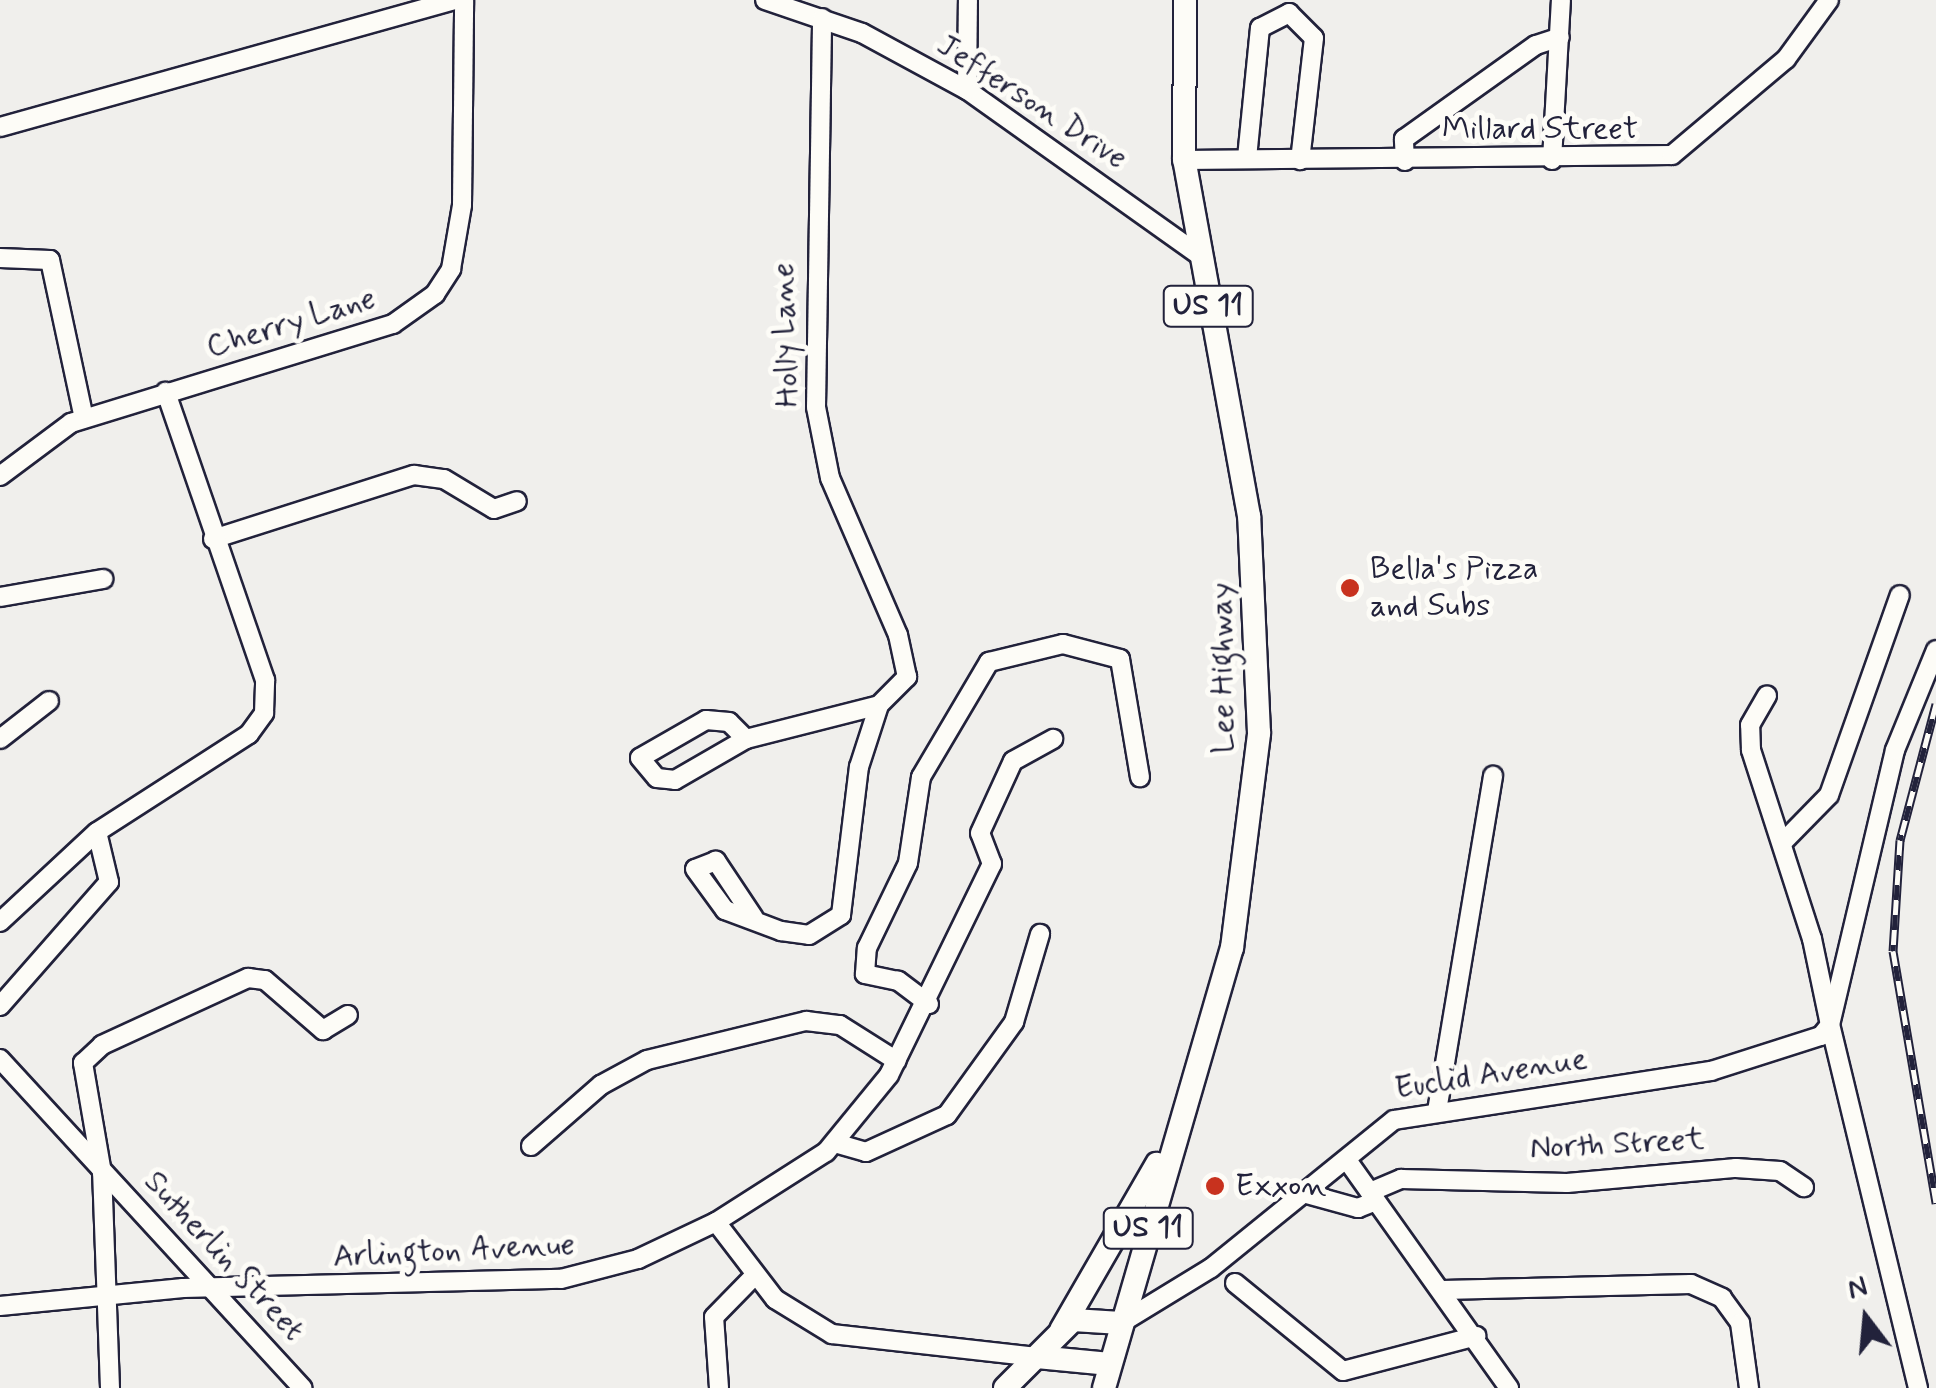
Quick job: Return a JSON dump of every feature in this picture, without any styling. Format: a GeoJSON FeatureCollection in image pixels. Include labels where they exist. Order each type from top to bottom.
{"type":"FeatureCollection","features":[{"type":"Feature","properties":{"kind":"main road","name":"Lee Highway"},"geometry":{"type":"LineString","coordinates":[[1104,1388],[1244,883],[1261,676],[1243,478],[1198,255],[1184,160],[1185,0]]}},
{"type":"Feature","properties":{"kind":"main road"},"geometry":{"type":"LineString","coordinates":[[1005,1388],[1061,1330],[1175,1134]]}},
{"type":"Feature","properties":{"kind":"main road"},"geometry":{"type":"LineString","coordinates":[[1061,1330],[1091,1316],[1121,1322]]}},
{"type":"Feature","properties":{"kind":"main road"},"geometry":{"type":"LineString","coordinates":[[1037,1357],[1110,1364]]}},
{"type":"Feature","properties":{"kind":"street"},"geometry":{"type":"LineString","coordinates":[[0,126],[456,0]]}},
{"type":"Feature","properties":{"kind":"street","name":"Cherry Lane"},"geometry":{"type":"LineString","coordinates":[[0,476],[84,418],[393,324],[434,294],[451,269],[462,205],[464,0]]}},
{"type":"Feature","properties":{"kind":"street","name":"Jefferson Drive"},"geometry":{"type":"LineString","coordinates":[[764,0],[822,18],[967,90],[1198,255]]}},
{"type":"Feature","properties":{"kind":"street"},"geometry":{"type":"LineString","coordinates":[[967,90],[968,0]]}},
{"type":"Feature","properties":{"kind":"street"},"geometry":{"type":"LineString","coordinates":[[1552,160],[1561,0]]}},
{"type":"Feature","properties":{"kind":"street","name":"Millard Street"},"geometry":{"type":"LineString","coordinates":[[1184,160],[1653,159],[1686,148],[1786,60],[1829,0]]}},
{"type":"Feature","properties":{"kind":"street"},"geometry":{"type":"LineString","coordinates":[[1247,158],[1260,28],[1272,8],[1289,13],[1314,38],[1300,160]]}},
{"type":"Feature","properties":{"kind":"street","name":"Holly Lane"},"geometry":{"type":"LineString","coordinates":[[822,18],[816,407],[830,478],[898,635],[907,677],[879,705]]}},
{"type":"Feature","properties":{"kind":"street"},"geometry":{"type":"LineString","coordinates":[[1405,160],[1404,139],[1536,45],[1560,38]]}},
{"type":"Feature","properties":{"kind":"street"},"geometry":{"type":"LineString","coordinates":[[0,258],[38,256],[53,266],[84,418]]}},
{"type":"Feature","properties":{"kind":"street"},"geometry":{"type":"LineString","coordinates":[[0,922],[97,832],[249,734],[264,713],[265,680],[213,539],[166,392]]}},
{"type":"Feature","properties":{"kind":"street"},"geometry":{"type":"LineString","coordinates":[[213,539],[414,474],[444,479],[494,509],[517,501]]}},
{"type":"Feature","properties":{"kind":"street"},"geometry":{"type":"LineString","coordinates":[[0,597],[103,579]]}},
{"type":"Feature","properties":{"kind":"street"},"geometry":{"type":"LineString","coordinates":[[1784,841],[1829,794],[1900,594]]}},
{"type":"Feature","properties":{"kind":"street"},"geometry":{"type":"LineString","coordinates":[[929,1004],[898,982],[866,974],[867,948],[908,863],[920,777],[989,662],[1063,644],[1112,653],[1127,678],[1140,777]]}},
{"type":"Feature","properties":{"kind":"street"},"geometry":{"type":"LineString","coordinates":[[1830,1025],[1895,750],[1936,650]]}},
{"type":"Feature","properties":{"kind":"street"},"geometry":{"type":"LineString","coordinates":[[1766,695],[1750,725],[1752,750],[1784,841],[1918,1388]]}},
{"type":"Feature","properties":{"kind":"street"},"geometry":{"type":"LineString","coordinates":[[0,739],[49,701]]}},
{"type":"Feature","properties":{"kind":"street"},"geometry":{"type":"LineString","coordinates":[[746,739],[729,722],[706,720],[640,758],[656,778],[676,780],[746,739],[879,705]]}},
{"type":"Feature","properties":{"kind":"street"},"geometry":{"type":"LineString","coordinates":[[754,918],[809,935],[841,915],[859,767],[879,705]]}},
{"type":"Feature","properties":{"kind":"street","name":"Arlington Avenue"},"geometry":{"type":"LineString","coordinates":[[0,1306],[213,1289],[562,1279],[638,1259],[716,1222],[835,1142],[898,1061],[929,1004],[992,864],[980,833],[1013,761],[1053,739]]}},
{"type":"Feature","properties":{"kind":"street"},"geometry":{"type":"LineString","coordinates":[[1437,1110],[1493,776]]}},
{"type":"Feature","properties":{"kind":"street"},"geometry":{"type":"LineString","coordinates":[[0,1006],[109,882],[97,832]]}},
{"type":"Feature","properties":{"kind":"street"},"geometry":{"type":"LineString","coordinates":[[835,1142],[866,1152],[947,1115],[1014,1022],[1040,934]]}},
{"type":"Feature","properties":{"kind":"street"},"geometry":{"type":"LineString","coordinates":[[110,1388],[100,1165],[79,1075],[102,1044],[256,976],[323,1030],[348,1015]]}},
{"type":"Feature","properties":{"kind":"street"},"geometry":{"type":"LineString","coordinates":[[531,1146],[601,1085],[646,1060],[806,1020],[840,1026],[898,1061]]}},
{"type":"Feature","properties":{"kind":"street","name":"Euclid Avenue"},"geometry":{"type":"LineString","coordinates":[[1121,1322],[1307,1194],[1379,1127],[1437,1110],[1711,1072],[1810,1044],[1830,1025]]}},
{"type":"Feature","properties":{"kind":"street","name":"Sutherlin Street"},"geometry":{"type":"LineString","coordinates":[[0,1060],[304,1388]]}},
{"type":"Feature","properties":{"kind":"street"},"geometry":{"type":"LineString","coordinates":[[1347,1160],[1476,1336],[1509,1388]]}},
{"type":"Feature","properties":{"kind":"street","name":"North Street"},"geometry":{"type":"LineString","coordinates":[[1307,1194],[1358,1208],[1401,1179],[1568,1183],[1736,1168],[1780,1171],[1804,1188]]}},
{"type":"Feature","properties":{"kind":"street"},"geometry":{"type":"LineString","coordinates":[[716,1222],[753,1277],[798,1316],[858,1341],[1037,1357]]}},
{"type":"Feature","properties":{"kind":"street"},"geometry":{"type":"LineString","coordinates":[[720,1388],[714,1317],[753,1277]]}},
{"type":"Feature","properties":{"kind":"street"},"geometry":{"type":"LineString","coordinates":[[1235,1283],[1343,1372],[1476,1336]]}},
{"type":"Feature","properties":{"kind":"street"},"geometry":{"type":"LineString","coordinates":[[1443,1290],[1691,1284],[1733,1311],[1750,1388]]}},
{"type":"Feature","properties":{"kind":"railway"},"geometry":{"type":"LineString","coordinates":[[1936,704],[1900,840],[1893,951],[1936,1203]]}},
{"type":"Feature","properties":{"kind":"place","name":"Bella's Pizza and Subs"},"geometry":{"type":"Point","coordinates":[1350,588]}},
{"type":"Feature","properties":{"kind":"place","name":"Exxon"},"geometry":{"type":"Point","coordinates":[1215,1186]}}]}
